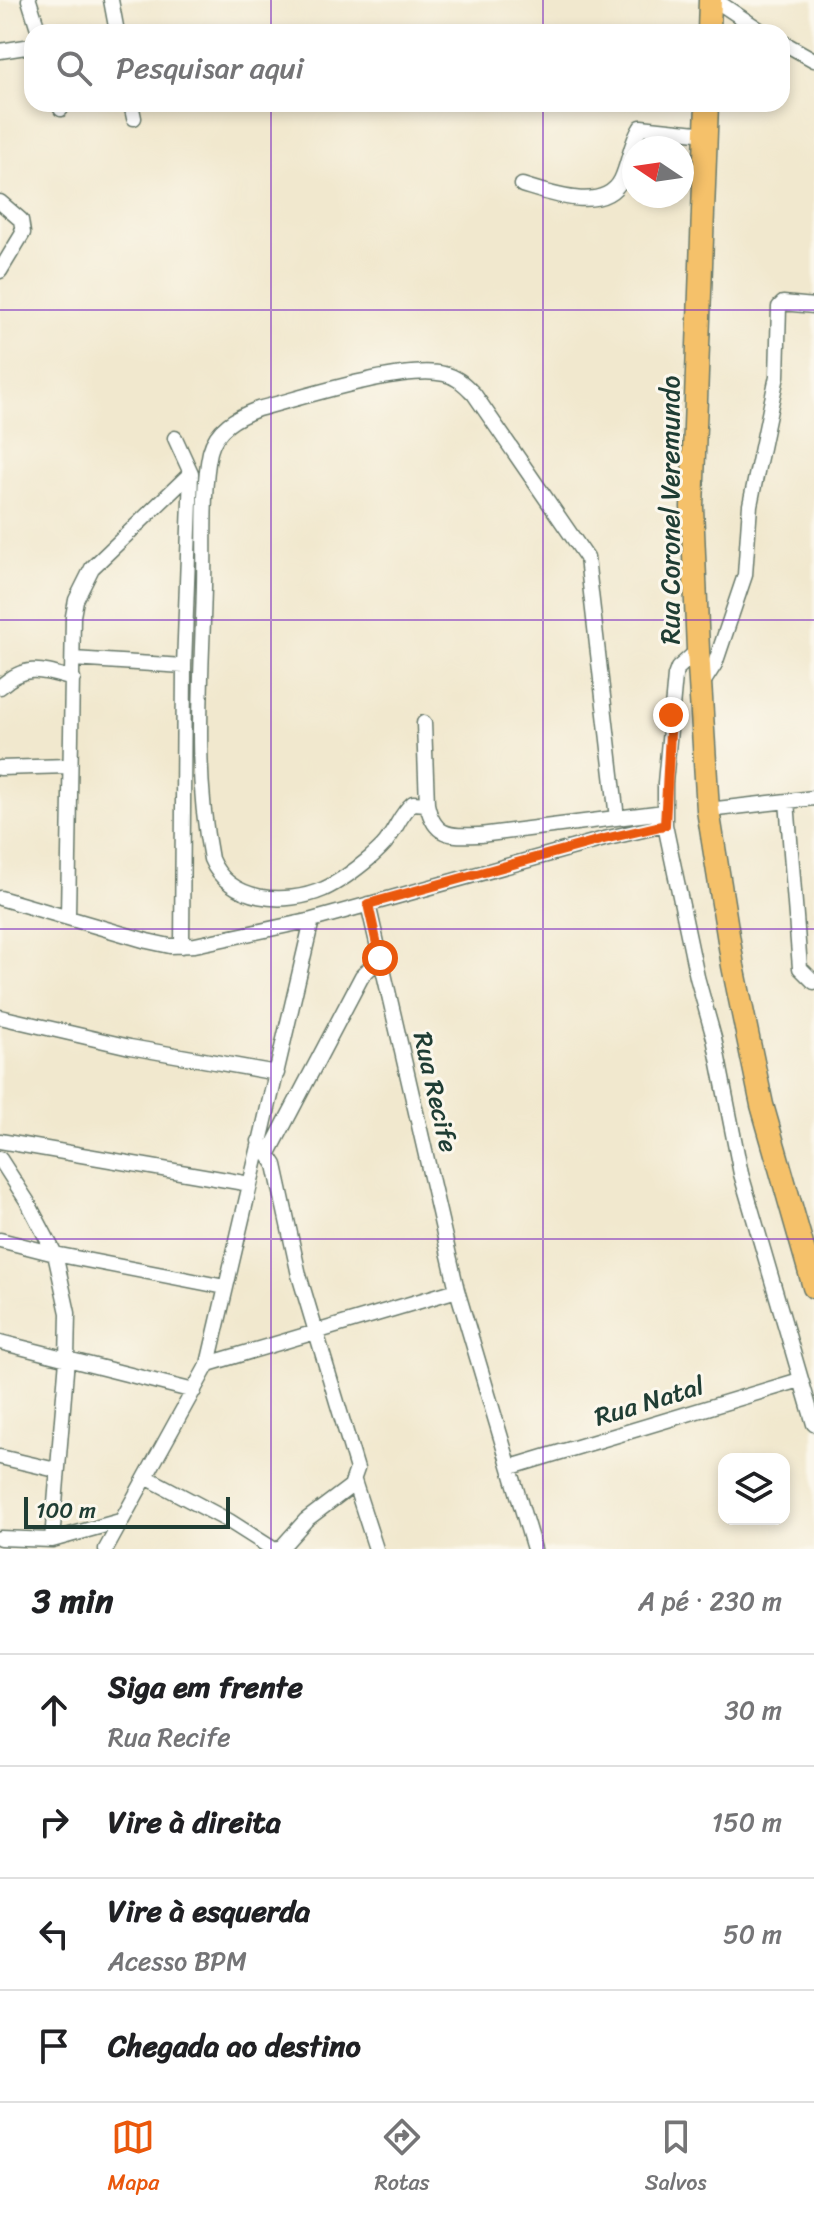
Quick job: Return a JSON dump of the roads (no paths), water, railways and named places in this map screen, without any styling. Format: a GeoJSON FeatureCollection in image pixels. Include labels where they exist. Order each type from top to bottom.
{"type":"FeatureCollection","features":[{"type":"Feature","properties":{"kind":"highway"},"geometry":{"type":"LineString","coordinates":[[710,24],[713,0]]}},
{"type":"Feature","properties":{"kind":"highway","name":"Rua Coronel Veremundo"},"geometry":{"type":"LineString","coordinates":[[707,112],[692,507],[708,810],[733,966],[762,1105],[814,1287]]}},
{"type":"Feature","properties":{"kind":"street"},"geometry":{"type":"LineString","coordinates":[[29,0],[36,24]]}},
{"type":"Feature","properties":{"kind":"street"},"geometry":{"type":"LineString","coordinates":[[111,0],[116,24]]}},
{"type":"Feature","properties":{"kind":"street"},"geometry":{"type":"LineString","coordinates":[[713,0],[750,24]]}},
{"type":"Feature","properties":{"kind":"street"},"geometry":{"type":"LineString","coordinates":[[790,46],[814,60]]}},
{"type":"Feature","properties":{"kind":"street"},"geometry":{"type":"LineString","coordinates":[[0,51],[24,47]]}},
{"type":"Feature","properties":{"kind":"street"},"geometry":{"type":"LineString","coordinates":[[522,185],[577,200],[609,195],[619,184],[641,127],[706,134]]}},
{"type":"Feature","properties":{"kind":"street"},"geometry":{"type":"LineString","coordinates":[[0,202],[21,220],[23,233],[0,271]]}},
{"type":"Feature","properties":{"kind":"street"},"geometry":{"type":"LineString","coordinates":[[700,687],[715,664],[745,575],[750,505],[777,376],[779,307],[792,302],[814,306]]}},
{"type":"Feature","properties":{"kind":"street"},"geometry":{"type":"LineString","coordinates":[[427,804],[413,803],[406,809],[388,840],[368,859],[324,889],[294,896],[250,895],[234,890],[223,880],[211,859],[199,768],[206,496],[210,451],[220,431],[238,417],[258,409],[421,371],[461,380],[474,394],[585,553],[617,818]]}},
{"type":"Feature","properties":{"kind":"street"},"geometry":{"type":"LineString","coordinates":[[175,438],[191,473],[184,666],[182,946]]}},
{"type":"Feature","properties":{"kind":"street"},"geometry":{"type":"LineString","coordinates":[[68,916],[69,766],[76,600],[92,568],[191,473]]}},
{"type":"Feature","properties":{"kind":"street"},"geometry":{"type":"LineString","coordinates":[[698,650],[678,668],[675,676],[664,818],[741,1174],[814,1424]]}},
{"type":"Feature","properties":{"kind":"street"},"geometry":{"type":"LineString","coordinates":[[73,659],[184,666]]}},
{"type":"Feature","properties":{"kind":"street"},"geometry":{"type":"LineString","coordinates":[[0,687],[22,671],[43,670],[73,679]]}},
{"type":"Feature","properties":{"kind":"street"},"geometry":{"type":"LineString","coordinates":[[424,723],[427,804],[435,827],[445,834],[459,836],[617,818],[664,818]]}},
{"type":"Feature","properties":{"kind":"street"},"geometry":{"type":"LineString","coordinates":[[0,768],[69,766]]}},
{"type":"Feature","properties":{"kind":"street"},"geometry":{"type":"LineString","coordinates":[[708,810],[814,798]]}},
{"type":"Feature","properties":{"kind":"street"},"geometry":{"type":"LineString","coordinates":[[787,801],[800,968],[814,982]]}},
{"type":"Feature","properties":{"kind":"street"},"geometry":{"type":"LineString","coordinates":[[0,898],[147,941],[182,946],[312,920],[604,839],[664,818]]}},
{"type":"Feature","properties":{"kind":"street","name":"Rua Recife"},"geometry":{"type":"LineString","coordinates":[[368,904],[457,1290],[534,1549]]}},
{"type":"Feature","properties":{"kind":"street"},"geometry":{"type":"LineString","coordinates":[[312,920],[277,1073],[264,1147],[281,1189],[299,1275],[357,1469],[354,1481],[376,1549]]}},
{"type":"Feature","properties":{"kind":"street"},"geometry":{"type":"LineString","coordinates":[[106,1549],[208,1364],[250,1184],[264,1147],[362,976],[380,958]]}},
{"type":"Feature","properties":{"kind":"street"},"geometry":{"type":"LineString","coordinates":[[0,1017],[130,1047],[277,1073]]}},
{"type":"Feature","properties":{"kind":"street"},"geometry":{"type":"LineString","coordinates":[[0,1141],[250,1184]]}},
{"type":"Feature","properties":{"kind":"street"},"geometry":{"type":"LineString","coordinates":[[0,1159],[55,1254],[68,1313],[52,1540]]}},
{"type":"Feature","properties":{"kind":"street"},"geometry":{"type":"LineString","coordinates":[[0,1240],[55,1254],[225,1287]]}},
{"type":"Feature","properties":{"kind":"street"},"geometry":{"type":"LineString","coordinates":[[208,1364],[457,1290]]}},
{"type":"Feature","properties":{"kind":"street"},"geometry":{"type":"LineString","coordinates":[[0,1342],[194,1391]]}},
{"type":"Feature","properties":{"kind":"street","name":"Rua Natal"},"geometry":{"type":"LineString","coordinates":[[511,1467],[800,1380]]}},
{"type":"Feature","properties":{"kind":"street"},"geometry":{"type":"LineString","coordinates":[[0,1457],[56,1470]]}},
{"type":"Feature","properties":{"kind":"street"},"geometry":{"type":"LineString","coordinates":[[146,1477],[229,1521],[273,1549]]}},
{"type":"Feature","properties":{"kind":"street"},"geometry":{"type":"LineString","coordinates":[[280,1549],[306,1520],[354,1481]]}},
{"type":"Feature","properties":{"kind":"street"},"geometry":{"type":"LineString","coordinates":[[0,1538],[52,1540],[120,1521]]}}]}
